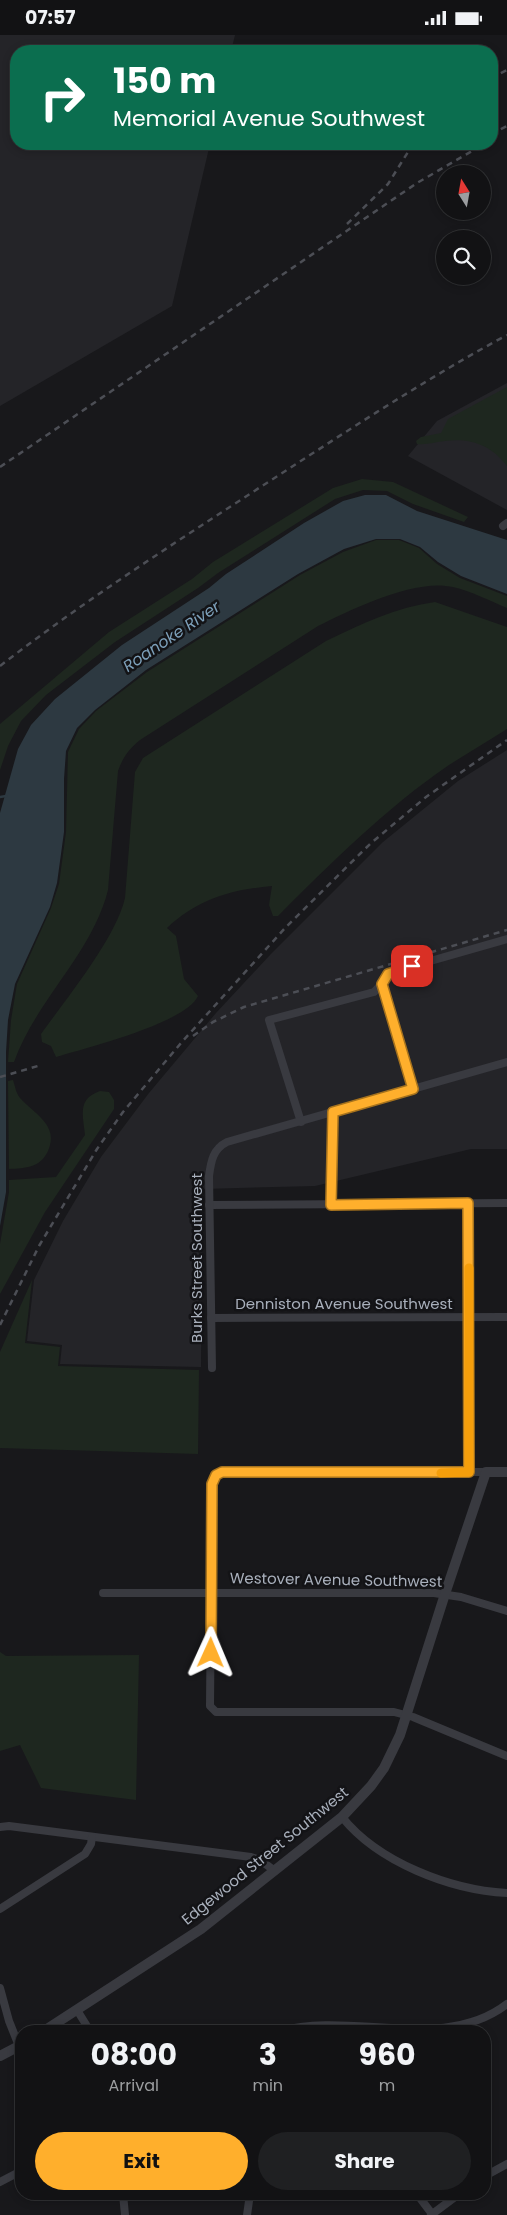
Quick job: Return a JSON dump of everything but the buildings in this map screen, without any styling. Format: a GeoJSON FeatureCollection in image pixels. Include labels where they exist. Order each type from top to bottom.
{"type":"FeatureCollection","features":[{"type":"Feature","properties":{"kind":"street"},"geometry":{"type":"LineString","coordinates":[[302,1122],[269,1020],[374,992],[382,984],[384,978],[392,972],[507,939]]}},
{"type":"Feature","properties":{"kind":"street"},"geometry":{"type":"LineString","coordinates":[[382,984],[413,1089]]}},
{"type":"Feature","properties":{"kind":"street","name":"Burks Street Southwest"},"geometry":{"type":"LineString","coordinates":[[212,1368],[211,1161],[218,1148],[227,1142],[507,1062]]}},
{"type":"Feature","properties":{"kind":"street"},"geometry":{"type":"LineString","coordinates":[[331,1205],[333,1112]]}},
{"type":"Feature","properties":{"kind":"street"},"geometry":{"type":"LineString","coordinates":[[468,1203],[469,1472]]}},
{"type":"Feature","properties":{"kind":"street"},"geometry":{"type":"LineString","coordinates":[[210,1205],[507,1203]]}},
{"type":"Feature","properties":{"kind":"street","name":"Denniston Avenue Southwest"},"geometry":{"type":"LineString","coordinates":[[211,1318],[507,1317]]}},
{"type":"Feature","properties":{"kind":"street"},"geometry":{"type":"LineString","coordinates":[[507,1472],[229,1472],[216,1475],[212,1484],[210,1706],[216,1712],[387,1712],[407,1715],[507,1756]]}},
{"type":"Feature","properties":{"kind":"street","name":"Edgewood Street Southwest"},"geometry":{"type":"LineString","coordinates":[[53,2025],[202,1929],[342,1817],[371,1786],[393,1752],[407,1715],[486,1472]]}},
{"type":"Feature","properties":{"kind":"street","name":"Westover Avenue Southwest"},"geometry":{"type":"LineString","coordinates":[[103,1593],[445,1594],[507,1611]]}},
{"type":"Feature","properties":{"kind":"street"},"geometry":{"type":"LineString","coordinates":[[342,1817],[356,1832],[393,1859],[432,1877],[477,1889],[507,1893]]}},
{"type":"Feature","properties":{"kind":"street"},"geometry":{"type":"LineString","coordinates":[[0,1827],[251,1857],[260,1860],[275,1871]]}},
{"type":"Feature","properties":{"kind":"street"},"geometry":{"type":"LineString","coordinates":[[0,1909],[85,1854],[91,1844],[92,1837]]}},
{"type":"Feature","properties":{"kind":"street"},"geometry":{"type":"LineString","coordinates":[[0,1988],[15,2037]]}},
{"type":"Feature","properties":{"kind":"street"},"geometry":{"type":"LineString","coordinates":[[460,2025],[481,2019],[507,2004]]}},
{"type":"Feature","properties":{"kind":"street"},"geometry":{"type":"LineString","coordinates":[[77,2010],[86,2025]]}},
{"type":"Feature","properties":{"kind":"street"},"geometry":{"type":"LineString","coordinates":[[0,2056],[15,2048]]}},
{"type":"Feature","properties":{"kind":"street"},"geometry":{"type":"LineString","coordinates":[[491,2173],[507,2164]]}},
{"type":"Feature","properties":{"kind":"street"},"geometry":{"type":"LineString","coordinates":[[0,2182],[15,2174]]}},
{"type":"Feature","properties":{"kind":"street"},"geometry":{"type":"LineString","coordinates":[[124,2200],[125,2215]]}},
{"type":"Feature","properties":{"kind":"street"},"geometry":{"type":"LineString","coordinates":[[247,2215],[249,2200]]}},
{"type":"Feature","properties":{"kind":"street"},"geometry":{"type":"LineString","coordinates":[[421,2200],[431,2215],[451,2200]]}},
{"type":"Feature","properties":{"kind":"shaded area"},"geometry":{"type":"Polygon","coordinates":[[[0,35],[235,35],[232,45],[10,45],[10,150],[209,150],[172,306],[0,406],[0,35]]]}},
{"type":"Feature","properties":{"kind":"shaded area"},"geometry":{"type":"Polygon","coordinates":[[[507,383],[507,510],[408,456],[437,421],[507,383]]]}},
{"type":"Feature","properties":{"kind":"shaded area"},"geometry":{"type":"Polygon","coordinates":[[[507,387],[507,466],[487,448],[472,442],[454,440],[417,444],[416,441],[421,437],[441,433],[448,419],[507,387]]]}},
{"type":"Feature","properties":{"kind":"shaded area"},"geometry":{"type":"Polygon","coordinates":[[[362,479],[393,482],[468,517],[464,522],[413,504],[387,491],[363,490],[335,499],[218,573],[115,642],[46,695],[21,721],[8,746],[0,770],[0,724],[109,632],[192,579],[213,562],[333,488],[362,479]]]}},
{"type":"Feature","properties":{"kind":"shaded area"},"geometry":{"type":"Polygon","coordinates":[[[376,540],[399,540],[419,548],[437,564],[460,578],[507,596],[507,608],[467,591],[438,585],[403,591],[384,597],[348,611],[318,626],[136,743],[124,757],[118,771],[108,890],[100,913],[90,935],[36,1018],[14,1062],[8,1062],[11,1020],[17,984],[51,908],[59,884],[66,832],[68,752],[79,729],[96,711],[147,672],[300,575],[343,552],[376,540]]]}},
{"type":"Feature","properties":{"kind":"shaded area"},"geometry":{"type":"Polygon","coordinates":[[[435,602],[507,627],[507,729],[449,765],[403,799],[339,856],[278,916],[273,916],[269,905],[272,886],[228,893],[203,903],[179,918],[167,928],[176,936],[184,979],[198,996],[190,1006],[156,1025],[111,1041],[56,1057],[51,1046],[42,1042],[41,1034],[101,949],[120,914],[125,898],[135,772],[143,758],[326,641],[393,612],[435,602]]]}},
{"type":"Feature","properties":{"kind":"shaded area"},"geometry":{"type":"Polygon","coordinates":[[[507,750],[507,1149],[471,1149],[315,1186],[202,1189],[201,1367],[60,1364],[62,1345],[27,1341],[34,1280],[63,1221],[101,1157],[149,1093],[216,1013],[270,955],[383,842],[458,781],[507,750]]]}},
{"type":"Feature","properties":{"kind":"shaded area"},"geometry":{"type":"Polygon","coordinates":[[[13,1080],[20,1098],[48,1127],[51,1134],[51,1142],[45,1157],[37,1164],[9,1169],[8,1081],[13,1080]]]}},
{"type":"Feature","properties":{"kind":"shaded area"},"geometry":{"type":"Polygon","coordinates":[[[100,1091],[109,1092],[114,1100],[114,1109],[45,1212],[0,1294],[0,1244],[9,1192],[9,1180],[56,1177],[85,1135],[83,1109],[85,1103],[93,1094],[100,1091]]]}},
{"type":"Feature","properties":{"kind":"shaded area"},"geometry":{"type":"Polygon","coordinates":[[[32,1280],[25,1343],[60,1347],[58,1366],[199,1370],[198,1454],[0,1448],[0,1352],[32,1280]]]}},
{"type":"Feature","properties":{"kind":"shaded area"},"geometry":{"type":"Polygon","coordinates":[[[0,1652],[6,1656],[139,1655],[136,1800],[41,1788],[20,1745],[0,1751],[0,1652]]]}},
{"type":"Feature","properties":{"kind":"water","name":"Roanoke River"},"geometry":{"type":"Polygon","coordinates":[[[365,495],[386,495],[417,511],[507,540],[507,594],[461,576],[438,562],[420,547],[400,539],[376,539],[344,549],[298,574],[146,670],[95,710],[77,728],[66,751],[64,832],[57,883],[50,907],[15,984],[8,1020],[6,1052],[6,1192],[0,1226],[0,813],[18,749],[31,725],[55,699],[122,645],[304,523],[343,501],[365,495]]]}},
{"type":"Feature","properties":{"kind":"waterway"},"geometry":{"type":"LineString","coordinates":[[0,797],[6,796]]}},
{"type":"Feature","properties":{"kind":"railway"},"geometry":{"type":"LineString","coordinates":[[498,74],[507,70]]}},
{"type":"Feature","properties":{"kind":"railway"},"geometry":{"type":"LineString","coordinates":[[498,130],[507,126]]}},
{"type":"Feature","properties":{"kind":"railway"},"geometry":{"type":"LineString","coordinates":[[347,224],[388,184],[409,150]]}},
{"type":"Feature","properties":{"kind":"railway"},"geometry":{"type":"LineString","coordinates":[[0,467],[417,183],[474,150]]}},
{"type":"Feature","properties":{"kind":"railway"},"geometry":{"type":"LineString","coordinates":[[0,666],[96,596],[195,529],[383,408],[507,335]]}},
{"type":"Feature","properties":{"kind":"railway"},"geometry":{"type":"LineString","coordinates":[[0,1325],[39,1246],[97,1149],[123,1112],[181,1043],[286,927],[370,844],[426,797],[507,740]]}},
{"type":"Feature","properties":{"kind":"railway"},"geometry":{"type":"LineString","coordinates":[[193,1036],[213,1022],[244,1007],[507,930]]}},
{"type":"Feature","properties":{"kind":"railway"},"geometry":{"type":"LineString","coordinates":[[0,1077],[38,1066]]}},
{"type":"Feature","properties":{"kind":"slow traffic"},"geometry":{"type":"LineString","coordinates":[[441,1473],[469,1472],[469,1268]]}},
{"type":"Feature","properties":{"kind":"route"},"geometry":{"type":"LineString","coordinates":[[211,1653],[212,1484],[216,1475],[222,1472],[469,1472],[468,1203],[331,1205],[333,1112],[413,1089],[382,984],[388,974],[412,966]]}}]}
